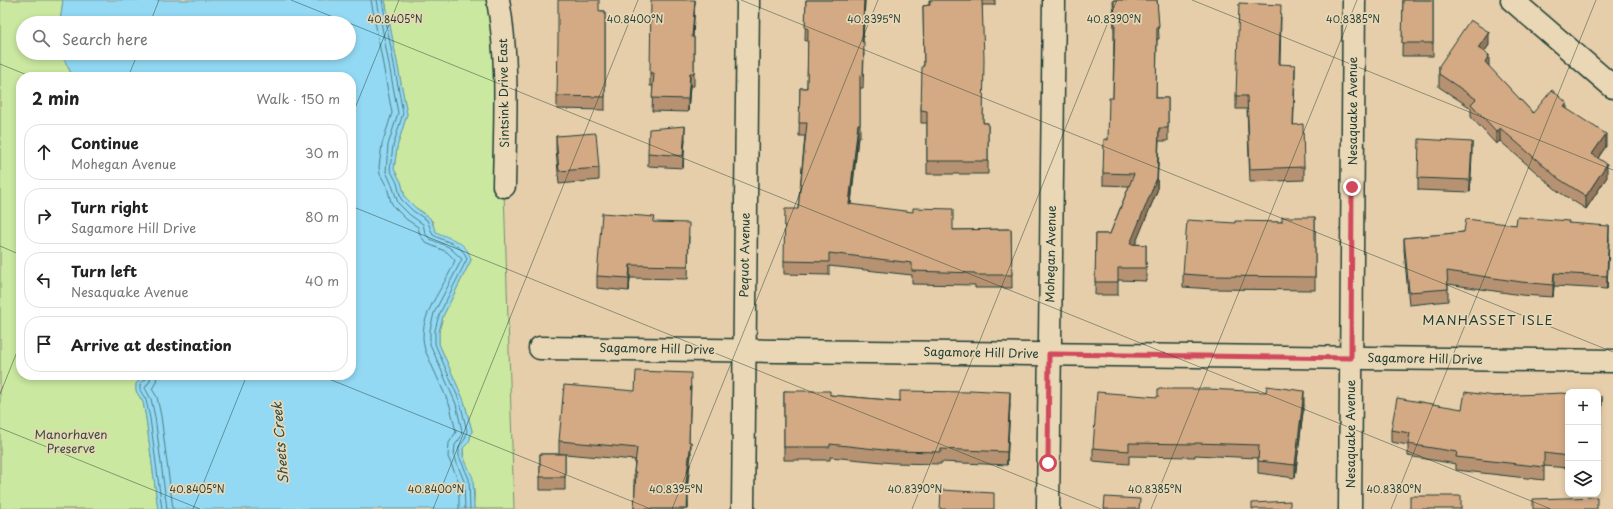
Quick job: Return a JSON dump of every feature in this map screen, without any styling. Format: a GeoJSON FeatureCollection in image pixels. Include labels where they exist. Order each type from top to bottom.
{"type":"FeatureCollection","features":[{"type":"Feature","properties":{"kind":"street","name":"Sintsink Drive East"},"geometry":{"type":"LineString","coordinates":[[498,0],[502,24],[506,78],[504,186]]}},
{"type":"Feature","properties":{"kind":"street","name":"Pequot Avenue"},"geometry":{"type":"LineString","coordinates":[[743,509],[748,0]]}},
{"type":"Feature","properties":{"kind":"street","name":"Mohegan Avenue"},"geometry":{"type":"LineString","coordinates":[[1048,509],[1054,0]]}},
{"type":"Feature","properties":{"kind":"street","name":"Nesaquake Avenue"},"geometry":{"type":"LineString","coordinates":[[1350,509],[1354,0]]}},
{"type":"Feature","properties":{"kind":"street"},"geometry":{"type":"LineString","coordinates":[[1512,0],[1613,87]]}},
{"type":"Feature","properties":{"kind":"street","name":"Sagamore Hill Drive"},"geometry":{"type":"LineString","coordinates":[[540,348],[1613,361]]}},
{"type":"Feature","properties":{"kind":"green space","name":"Manorhaven Preserve"},"geometry":{"type":"Polygon","coordinates":[[[0,0],[63,0],[61,16],[16,16],[16,60],[64,60],[70,72],[16,72],[16,380],[140,380],[136,384],[136,391],[143,402],[146,418],[158,509],[0,509],[0,0]]]}},
{"type":"Feature","properties":{"kind":"green space"},"geometry":{"type":"Polygon","coordinates":[[[385,0],[498,0],[514,509],[474,509],[472,480],[463,454],[463,448],[469,441],[472,431],[464,401],[439,344],[439,331],[443,316],[471,260],[467,250],[436,232],[433,228],[433,222],[405,197],[401,182],[394,169],[397,147],[407,114],[385,0]]]}},
{"type":"Feature","properties":{"kind":"water","name":"Sheets Creek"},"geometry":{"type":"Polygon","coordinates":[[[63,0],[385,0],[407,114],[397,147],[394,169],[401,182],[405,197],[416,208],[430,218],[436,232],[462,245],[469,254],[471,260],[443,316],[439,331],[439,344],[464,401],[472,431],[469,442],[463,448],[463,456],[473,478],[474,509],[158,509],[146,418],[143,402],[136,391],[136,384],[140,380],[356,380],[356,72],[70,72],[64,60],[356,60],[356,16],[61,16],[63,0]]]}},
{"type":"Feature","properties":{"kind":"building"},"geometry":{"type":"Polygon","coordinates":[[[558,0],[599,0],[599,11],[605,11],[605,97],[557,96],[558,0]]]}},
{"type":"Feature","properties":{"kind":"building"},"geometry":{"type":"Polygon","coordinates":[[[651,0],[695,0],[692,37],[694,37],[694,73],[690,73],[688,99],[652,98],[654,73],[650,73],[651,0]]]}},
{"type":"Feature","properties":{"kind":"building"},"geometry":{"type":"Polygon","coordinates":[[[806,0],[864,0],[862,42],[864,42],[863,76],[860,75],[860,124],[858,124],[849,204],[913,212],[913,208],[953,209],[953,230],[1011,229],[1012,275],[975,275],[975,273],[912,271],[912,263],[829,253],[829,262],[784,261],[785,209],[798,209],[807,123],[799,123],[800,88],[807,88],[808,28],[805,28],[806,0]]]}},
{"type":"Feature","properties":{"kind":"building"},"geometry":{"type":"Polygon","coordinates":[[[930,0],[982,0],[984,59],[983,123],[988,123],[988,161],[927,161],[927,111],[921,110],[922,66],[924,66],[923,6],[930,5],[930,0]]]}},
{"type":"Feature","properties":{"kind":"building"},"geometry":{"type":"Polygon","coordinates":[[[1114,0],[1157,0],[1159,26],[1157,26],[1156,98],[1168,98],[1168,128],[1159,128],[1157,178],[1130,244],[1146,245],[1146,268],[1118,268],[1118,282],[1095,282],[1096,234],[1110,234],[1134,174],[1103,173],[1104,139],[1108,140],[1109,98],[1113,98],[1115,25],[1114,0]]]}},
{"type":"Feature","properties":{"kind":"building"},"geometry":{"type":"Polygon","coordinates":[[[1403,0],[1433,0],[1433,43],[1402,43],[1403,0]]]}},
{"type":"Feature","properties":{"kind":"building"},"geometry":{"type":"Polygon","coordinates":[[[1239,3],[1281,5],[1279,64],[1295,65],[1293,125],[1303,124],[1304,167],[1250,169],[1247,96],[1236,96],[1239,3]]]}},
{"type":"Feature","properties":{"kind":"building"},"geometry":{"type":"Polygon","coordinates":[[[1470,20],[1489,32],[1478,48],[1489,55],[1485,62],[1533,113],[1552,90],[1567,103],[1564,107],[1606,134],[1592,154],[1607,164],[1586,196],[1559,179],[1500,128],[1496,131],[1471,104],[1476,99],[1439,74],[1439,66],[1470,20]]]}},
{"type":"Feature","properties":{"kind":"building"},"geometry":{"type":"Polygon","coordinates":[[[685,126],[683,156],[648,153],[649,129],[685,126]]]}},
{"type":"Feature","properties":{"kind":"building"},"geometry":{"type":"Polygon","coordinates":[[[596,133],[599,168],[559,171],[556,136],[596,133]]]}},
{"type":"Feature","properties":{"kind":"building"},"geometry":{"type":"Polygon","coordinates":[[[1419,139],[1472,142],[1470,180],[1418,178],[1419,139]]]}},
{"type":"Feature","properties":{"kind":"building"},"geometry":{"type":"Polygon","coordinates":[[[602,213],[655,217],[653,222],[689,223],[688,266],[630,265],[629,278],[597,276],[602,213]]]}},
{"type":"Feature","properties":{"kind":"building"},"geometry":{"type":"Polygon","coordinates":[[[1282,217],[1315,217],[1315,277],[1212,276],[1183,274],[1187,220],[1235,223],[1235,221],[1282,222],[1282,217]]]}},
{"type":"Feature","properties":{"kind":"building"},"geometry":{"type":"Polygon","coordinates":[[[1517,217],[1609,226],[1607,276],[1554,273],[1553,285],[1521,282],[1447,271],[1448,289],[1409,292],[1404,238],[1464,232],[1466,219],[1516,225],[1517,217]]]}},
{"type":"Feature","properties":{"kind":"building"},"geometry":{"type":"Polygon","coordinates":[[[636,371],[691,373],[689,442],[691,442],[685,490],[688,491],[687,509],[634,509],[636,472],[634,472],[637,448],[559,441],[564,385],[635,391],[636,371]]]}},
{"type":"Feature","properties":{"kind":"building"},"geometry":{"type":"Polygon","coordinates":[[[1267,386],[1304,391],[1295,465],[1258,461],[1259,445],[1129,443],[1129,451],[1093,448],[1097,392],[1158,397],[1158,389],[1208,389],[1266,392],[1267,386]]]}},
{"type":"Feature","properties":{"kind":"building"},"geometry":{"type":"Polygon","coordinates":[[[970,390],[1010,392],[1007,452],[941,449],[941,452],[893,451],[830,444],[830,447],[784,447],[784,391],[830,391],[830,395],[900,401],[900,391],[970,392],[970,390]]]}},
{"type":"Feature","properties":{"kind":"building"},"geometry":{"type":"Polygon","coordinates":[[[1465,392],[1495,396],[1565,393],[1565,456],[1544,453],[1544,467],[1456,457],[1457,452],[1408,444],[1410,433],[1391,430],[1397,398],[1462,409],[1465,392]]]}},
{"type":"Feature","properties":{"kind":"building"},"geometry":{"type":"Polygon","coordinates":[[[540,454],[565,454],[565,477],[540,477],[540,454]]]}},
{"type":"Feature","properties":{"kind":"building"},"geometry":{"type":"Polygon","coordinates":[[[941,490],[994,493],[994,509],[940,509],[941,490]]]}},
{"type":"Feature","properties":{"kind":"building"},"geometry":{"type":"Polygon","coordinates":[[[1410,496],[1461,496],[1461,509],[1410,509],[1410,496]]]}},
{"type":"Feature","properties":{"kind":"building"},"geometry":{"type":"Polygon","coordinates":[[[1105,497],[1140,499],[1139,509],[1104,509],[1105,497]]]}},
{"type":"Feature","properties":{"kind":"building"},"geometry":{"type":"Polygon","coordinates":[[[1597,497],[1597,509],[1533,509],[1533,499],[1597,497]]]}},
{"type":"Feature","properties":{"kind":"building"},"geometry":{"type":"Polygon","coordinates":[[[1290,501],[1290,509],[1252,509],[1252,503],[1290,501]]]}},
{"type":"Feature","properties":{"kind":"district","name":"MANHASSET ISLE"},"geometry":{"type":"Point","coordinates":[1488,320]}},
{"type":"Feature","properties":{"kind":"route"},"geometry":{"type":"LineString","coordinates":[[1048,463],[1049,354],[1351,358],[1352,187]]}}]}
